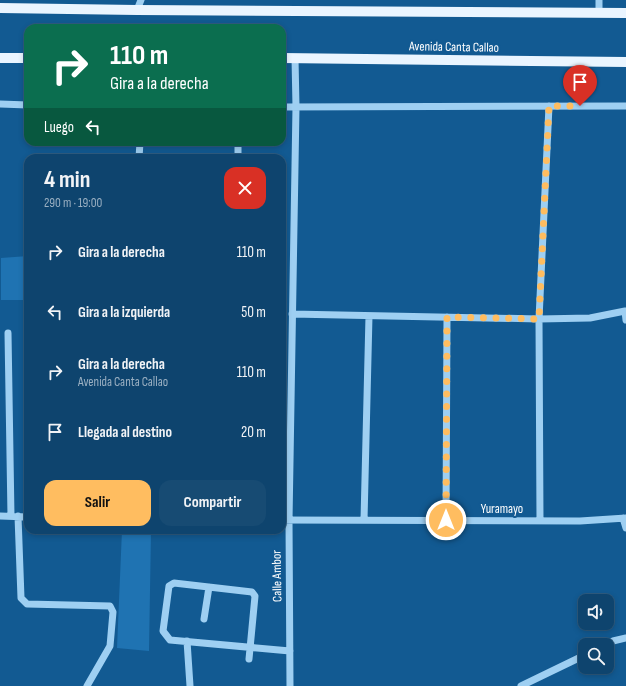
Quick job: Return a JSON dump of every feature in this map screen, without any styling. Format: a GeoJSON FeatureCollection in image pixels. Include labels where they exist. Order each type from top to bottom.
{"type":"FeatureCollection","features":[{"type":"Feature","properties":{"kind":"main road"},"geometry":{"type":"LineString","coordinates":[[0,8],[626,13]]}},
{"type":"Feature","properties":{"kind":"main road"},"geometry":{"type":"LineString","coordinates":[[0,58],[24,58]]}},
{"type":"Feature","properties":{"kind":"main road","name":"Avenida Canta Callao"},"geometry":{"type":"LineString","coordinates":[[286,58],[626,62]]}},
{"type":"Feature","properties":{"kind":"street"},"geometry":{"type":"LineString","coordinates":[[138,10],[141,0]]}},
{"type":"Feature","properties":{"kind":"street"},"geometry":{"type":"LineString","coordinates":[[599,0],[599,13]]}},
{"type":"Feature","properties":{"kind":"street","name":"Calle Ambor"},"geometry":{"type":"LineString","coordinates":[[286,491],[292,314],[296,107],[295,58]]}},
{"type":"Feature","properties":{"kind":"street"},"geometry":{"type":"LineString","coordinates":[[0,104],[24,105]]}},
{"type":"Feature","properties":{"kind":"street"},"geometry":{"type":"LineString","coordinates":[[540,521],[539,319],[549,106]]}},
{"type":"Feature","properties":{"kind":"street"},"geometry":{"type":"LineString","coordinates":[[286,107],[626,106]]}},
{"type":"Feature","properties":{"kind":"street"},"geometry":{"type":"LineString","coordinates":[[292,314],[539,319],[590,318],[625,311],[626,320]]}},
{"type":"Feature","properties":{"kind":"street"},"geometry":{"type":"LineString","coordinates":[[364,520],[370,316]]}},
{"type":"Feature","properties":{"kind":"street"},"geometry":{"type":"LineString","coordinates":[[446,520],[447,317]]}},
{"type":"Feature","properties":{"kind":"street"},"geometry":{"type":"LineString","coordinates":[[8,333],[15,516],[21,598],[27,604],[110,606],[112,608],[113,612],[110,646],[87,686]]}},
{"type":"Feature","properties":{"kind":"street"},"geometry":{"type":"LineString","coordinates":[[0,516],[24,517]]}},
{"type":"Feature","properties":{"kind":"street"},"geometry":{"type":"LineString","coordinates":[[625,518],[626,528]]}},
{"type":"Feature","properties":{"kind":"street","name":"Yuramayo"},"geometry":{"type":"LineString","coordinates":[[286,520],[580,521],[625,518]]}},
{"type":"Feature","properties":{"kind":"street","name":"Calle Ambor"},"geometry":{"type":"LineString","coordinates":[[286,534],[290,686]]}},
{"type":"Feature","properties":{"kind":"street"},"geometry":{"type":"LineString","coordinates":[[249,658],[250,648],[254,596],[252,592],[174,583],[169,586],[163,631],[170,640],[250,648],[290,651]]}},
{"type":"Feature","properties":{"kind":"street"},"geometry":{"type":"LineString","coordinates":[[204,619],[209,587]]}},
{"type":"Feature","properties":{"kind":"street"},"geometry":{"type":"LineString","coordinates":[[614,641],[626,638]]}},
{"type":"Feature","properties":{"kind":"street"},"geometry":{"type":"LineString","coordinates":[[187,641],[190,686]]}},
{"type":"Feature","properties":{"kind":"street"},"geometry":{"type":"LineString","coordinates":[[521,686],[578,658]]}},
{"type":"Feature","properties":{"kind":"building"},"geometry":{"type":"Polygon","coordinates":[[[24,256],[24,300],[1,300],[1,258],[24,256]]]}},
{"type":"Feature","properties":{"kind":"building"},"geometry":{"type":"Polygon","coordinates":[[[122,534],[151,534],[149,651],[117,648],[122,534]]]}},
{"type":"Feature","properties":{"kind":"route"},"geometry":{"type":"LineString","coordinates":[[446,520],[447,317],[539,319],[549,106],[580,106]]}}]}
